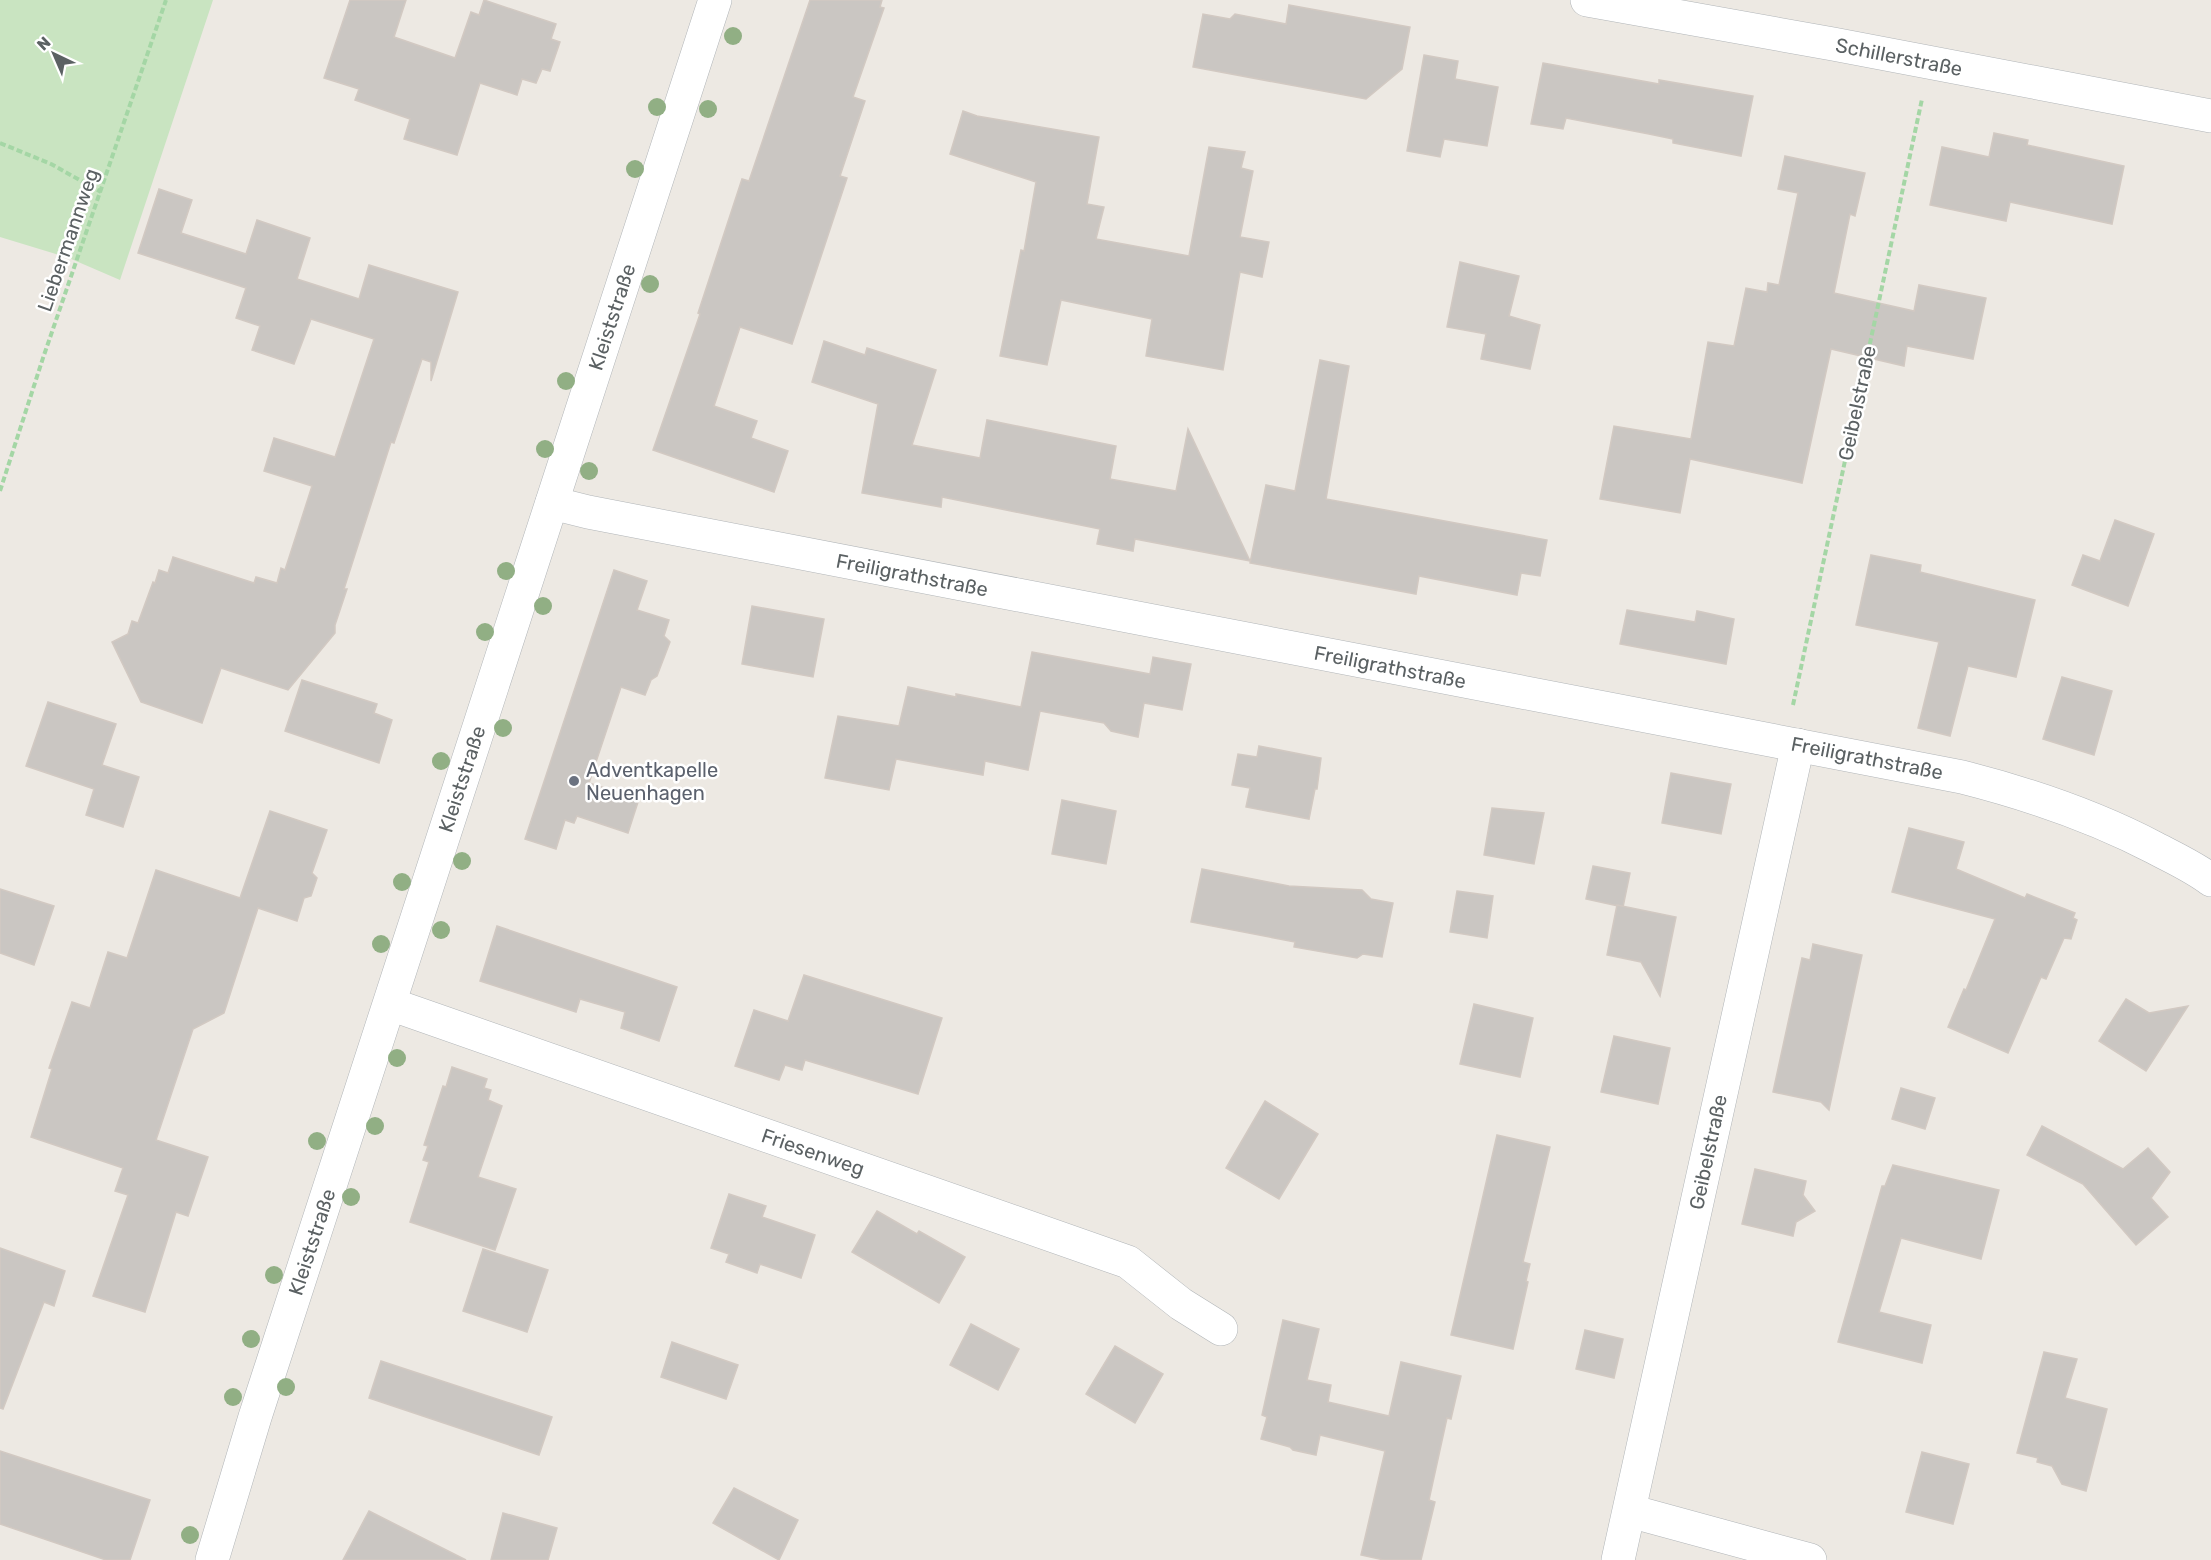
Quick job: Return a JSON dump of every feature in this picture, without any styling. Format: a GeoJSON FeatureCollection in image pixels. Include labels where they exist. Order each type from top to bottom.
{"type":"FeatureCollection","features":[{"type":"Feature","properties":{"kind":"street","name":"Kleiststraße"},"geometry":{"type":"LineString","coordinates":[[212,1560],[255,1417],[715,0]]}},
{"type":"Feature","properties":{"kind":"street","name":"Schillerstraße"},"geometry":{"type":"LineString","coordinates":[[1587,0],[2211,116]]}},
{"type":"Feature","properties":{"kind":"street","name":"Freiligrathstraße"},"geometry":{"type":"LineString","coordinates":[[552,503],[927,579],[1962,777],[2024,793],[2118,829],[2197,870],[2211,880]]}},
{"type":"Feature","properties":{"kind":"street","name":"Geibelstraße"},"geometry":{"type":"LineString","coordinates":[[1618,1560],[1791,744]]}},
{"type":"Feature","properties":{"kind":"street","name":"Friesenweg"},"geometry":{"type":"LineString","coordinates":[[390,1004],[1128,1262],[1181,1304],[1221,1329]]}},
{"type":"Feature","properties":{"kind":"street"},"geometry":{"type":"LineString","coordinates":[[1630,1511],[1810,1560]]}},
{"type":"Feature","properties":{"kind":"path","name":"Liebermannweg"},"geometry":{"type":"LineString","coordinates":[[0,491],[43,358],[166,0]]}},
{"type":"Feature","properties":{"kind":"path","name":"Geibelstraße"},"geometry":{"type":"LineString","coordinates":[[1791,744],[1929,63]]}},
{"type":"Feature","properties":{"kind":"path"},"geometry":{"type":"LineString","coordinates":[[0,143],[51,164],[101,192]]}},
{"type":"Feature","properties":{"kind":"green space"},"geometry":{"type":"Polygon","coordinates":[[[0,0],[213,0],[120,280],[69,258],[0,237],[0,0]]]}},
{"type":"Feature","properties":{"kind":"building"},"geometry":{"type":"Polygon","coordinates":[[[350,0],[406,0],[394,37],[455,58],[471,12],[479,15],[484,0],[556,24],[551,39],[560,42],[550,71],[542,69],[536,83],[522,79],[517,95],[480,83],[457,155],[404,139],[410,119],[355,100],[359,89],[324,78],[350,0]]]}},
{"type":"Feature","properties":{"kind":"building"},"geometry":{"type":"Polygon","coordinates":[[[810,0],[882,0],[880,7],[884,8],[853,97],[865,101],[840,176],[847,178],[792,344],[740,327],[714,406],[757,421],[751,438],[788,451],[774,492],[653,450],[700,314],[698,313],[742,179],[749,181],[810,0]]]}},
{"type":"Feature","properties":{"kind":"building"},"geometry":{"type":"Polygon","coordinates":[[[1289,5],[1410,27],[1402,69],[1366,99],[1193,67],[1203,14],[1230,19],[1235,14],[1286,24],[1289,5]]]}},
{"type":"Feature","properties":{"kind":"building"},"geometry":{"type":"Polygon","coordinates":[[[1424,55],[1458,61],[1455,79],[1498,87],[1487,146],[1444,139],[1440,157],[1407,151],[1424,55]]]}},
{"type":"Feature","properties":{"kind":"building"},"geometry":{"type":"Polygon","coordinates":[[[1543,63],[1659,84],[1659,80],[1753,96],[1741,156],[1673,143],[1673,139],[1566,118],[1563,129],[1531,124],[1543,63]]]}},
{"type":"Feature","properties":{"kind":"building"},"geometry":{"type":"Polygon","coordinates":[[[963,111],[977,116],[1099,137],[1087,204],[1104,207],[1096,239],[1189,256],[1209,147],[1245,152],[1241,168],[1253,171],[1240,237],[1269,242],[1262,277],[1240,272],[1223,370],[1146,356],[1152,319],[1061,300],[1047,365],[1000,356],[1021,250],[1024,251],[1036,182],[950,154],[963,111]]]}},
{"type":"Feature","properties":{"kind":"building"},"geometry":{"type":"Polygon","coordinates":[[[1994,133],[2028,140],[2027,145],[2124,166],[2112,224],[2010,202],[2006,221],[1930,205],[1942,147],[1989,157],[1994,133]]]}},
{"type":"Feature","properties":{"kind":"building"},"geometry":{"type":"Polygon","coordinates":[[[1785,156],[1865,173],[1855,216],[1850,214],[1834,293],[1914,311],[1919,285],[1986,298],[1973,359],[1907,346],[1904,366],[1831,349],[1802,483],[1690,459],[1680,513],[1600,499],[1614,426],[1691,439],[1708,342],[1734,346],[1746,288],[1767,292],[1768,283],[1779,285],[1798,193],[1778,189],[1785,156]]]}},
{"type":"Feature","properties":{"kind":"building"},"geometry":{"type":"Polygon","coordinates":[[[159,189],[192,200],[181,233],[246,254],[257,220],[310,238],[297,279],[359,299],[369,265],[458,292],[431,381],[431,362],[422,359],[394,443],[391,442],[344,589],[347,589],[335,625],[335,633],[288,690],[221,668],[202,723],[141,702],[112,642],[128,634],[132,621],[138,623],[159,570],[168,573],[173,557],[254,583],[256,577],[277,583],[281,568],[285,570],[312,486],[264,471],[274,438],[335,457],[374,339],[311,319],[294,364],[252,350],[260,326],[236,318],[246,288],[138,253],[159,189]]]}},
{"type":"Feature","properties":{"kind":"building"},"geometry":{"type":"Polygon","coordinates":[[[1460,262],[1519,276],[1509,316],[1540,325],[1530,369],[1481,359],[1486,334],[1447,327],[1460,262]]]}},
{"type":"Feature","properties":{"kind":"building"},"geometry":{"type":"Polygon","coordinates":[[[824,341],[865,355],[867,348],[936,370],[912,445],[980,458],[987,420],[1116,446],[1110,479],[1176,491],[1188,429],[1250,561],[1135,539],[1133,551],[1097,544],[1100,529],[942,497],[941,507],[862,493],[878,404],[812,382],[824,341]]]}},
{"type":"Feature","properties":{"kind":"building"},"geometry":{"type":"Polygon","coordinates":[[[1320,360],[1349,366],[1326,499],[1547,540],[1540,576],[1521,573],[1517,595],[1419,576],[1416,594],[1250,563],[1266,485],[1295,491],[1320,360]]]}},
{"type":"Feature","properties":{"kind":"building"},"geometry":{"type":"Polygon","coordinates":[[[2115,520],[2154,534],[2128,606],[2072,585],[2083,555],[2100,561],[2115,520]]]}},
{"type":"Feature","properties":{"kind":"building"},"geometry":{"type":"Polygon","coordinates":[[[1871,555],[1921,565],[1920,572],[2035,600],[2016,677],[1968,666],[1950,736],[1918,728],[1939,642],[1856,625],[1871,555]]]}},
{"type":"Feature","properties":{"kind":"building"},"geometry":{"type":"Polygon","coordinates":[[[614,570],[647,581],[637,610],[669,620],[664,636],[670,642],[657,676],[651,680],[645,695],[621,687],[589,783],[639,799],[628,833],[577,816],[574,823],[565,820],[556,849],[525,839],[614,570]]]}},
{"type":"Feature","properties":{"kind":"building"},"geometry":{"type":"Polygon","coordinates":[[[752,606],[824,619],[813,677],[742,664],[752,606]]]}},
{"type":"Feature","properties":{"kind":"building"},"geometry":{"type":"Polygon","coordinates":[[[1627,610],[1695,622],[1697,611],[1734,619],[1726,664],[1620,644],[1627,610]]]}},
{"type":"Feature","properties":{"kind":"building"},"geometry":{"type":"Polygon","coordinates":[[[1032,652],[1150,674],[1153,657],[1191,664],[1182,710],[1144,703],[1138,737],[1111,731],[1104,723],[1040,711],[1028,770],[985,761],[983,775],[896,759],[889,790],[825,778],[838,716],[899,726],[908,687],[1021,707],[1032,652]]]}},
{"type":"Feature","properties":{"kind":"building"},"geometry":{"type":"Polygon","coordinates":[[[2062,677],[2112,691],[2094,755],[2043,739],[2062,677]]]}},
{"type":"Feature","properties":{"kind":"building"},"geometry":{"type":"Polygon","coordinates":[[[302,680],[377,704],[374,713],[392,720],[379,763],[285,731],[302,680]]]}},
{"type":"Feature","properties":{"kind":"building"},"geometry":{"type":"Polygon","coordinates":[[[48,702],[116,724],[102,765],[139,777],[123,827],[86,815],[94,789],[26,766],[48,702]]]}},
{"type":"Feature","properties":{"kind":"building"},"geometry":{"type":"Polygon","coordinates":[[[1259,746],[1321,758],[1317,789],[1315,789],[1309,819],[1246,807],[1250,788],[1232,785],[1238,754],[1257,757],[1259,746]]]}},
{"type":"Feature","properties":{"kind":"building"},"geometry":{"type":"Polygon","coordinates":[[[1671,773],[1731,784],[1721,834],[1662,823],[1671,773]]]}},
{"type":"Feature","properties":{"kind":"building"},"geometry":{"type":"Polygon","coordinates":[[[1062,800],[1116,811],[1106,864],[1052,854],[1062,800]]]}},
{"type":"Feature","properties":{"kind":"building"},"geometry":{"type":"Polygon","coordinates":[[[1492,808],[1544,813],[1534,864],[1484,855],[1492,808]]]}},
{"type":"Feature","properties":{"kind":"building"},"geometry":{"type":"Polygon","coordinates":[[[270,811],[327,830],[312,873],[317,878],[311,896],[304,898],[297,921],[258,908],[224,1013],[193,1029],[156,1140],[208,1157],[188,1216],[176,1212],[145,1312],[93,1296],[128,1195],[115,1191],[123,1168],[31,1137],[52,1069],[49,1068],[72,1002],[90,1008],[108,952],[127,958],[156,870],[240,898],[270,811]]]}},
{"type":"Feature","properties":{"kind":"building"},"geometry":{"type":"Polygon","coordinates":[[[1909,828],[1964,842],[1956,869],[2025,898],[2027,894],[2075,913],[2073,918],[2077,920],[2071,939],[2064,938],[2046,979],[2041,977],[2008,1053],[1948,1027],[1995,919],[1892,892],[1909,828]]]}},
{"type":"Feature","properties":{"kind":"building"},"geometry":{"type":"Polygon","coordinates":[[[1593,866],[1630,873],[1623,907],[1586,899],[1593,866]]]}},
{"type":"Feature","properties":{"kind":"building"},"geometry":{"type":"Polygon","coordinates":[[[1202,869],[1289,886],[1362,890],[1371,899],[1393,903],[1382,957],[1363,954],[1357,958],[1294,947],[1295,942],[1191,922],[1202,869]]]}},
{"type":"Feature","properties":{"kind":"building"},"geometry":{"type":"Polygon","coordinates":[[[0,889],[54,906],[34,965],[0,953],[0,889]]]}},
{"type":"Feature","properties":{"kind":"building"},"geometry":{"type":"Polygon","coordinates":[[[1457,891],[1493,896],[1487,938],[1450,932],[1457,891]]]}},
{"type":"Feature","properties":{"kind":"building"},"geometry":{"type":"Polygon","coordinates":[[[1617,905],[1676,917],[1660,996],[1641,962],[1607,955],[1617,905]]]}},
{"type":"Feature","properties":{"kind":"building"},"geometry":{"type":"Polygon","coordinates":[[[497,926],[677,987],[659,1041],[621,1028],[625,1012],[580,999],[576,1012],[480,981],[497,926]]]}},
{"type":"Feature","properties":{"kind":"building"},"geometry":{"type":"Polygon","coordinates":[[[1813,944],[1862,955],[1829,1110],[1821,1102],[1773,1092],[1802,958],[1810,960],[1813,944]]]}},
{"type":"Feature","properties":{"kind":"building"},"geometry":{"type":"Polygon","coordinates":[[[804,975],[942,1018],[918,1094],[805,1060],[802,1070],[785,1065],[779,1080],[735,1066],[754,1010],[788,1021],[804,975]]]}},
{"type":"Feature","properties":{"kind":"building"},"geometry":{"type":"Polygon","coordinates":[[[2126,999],[2149,1013],[2188,1006],[2146,1071],[2099,1041],[2126,999]]]}},
{"type":"Feature","properties":{"kind":"building"},"geometry":{"type":"Polygon","coordinates":[[[1474,1004],[1533,1018],[1520,1077],[1460,1064],[1474,1004]]]}},
{"type":"Feature","properties":{"kind":"building"},"geometry":{"type":"Polygon","coordinates":[[[1614,1036],[1670,1048],[1658,1104],[1601,1092],[1614,1036]]]}},
{"type":"Feature","properties":{"kind":"building"},"geometry":{"type":"Polygon","coordinates":[[[452,1067],[487,1079],[484,1088],[491,1090],[488,1100],[502,1106],[478,1177],[516,1189],[495,1250],[410,1222],[429,1162],[423,1160],[428,1146],[424,1145],[443,1086],[446,1087],[452,1067]]]}},
{"type":"Feature","properties":{"kind":"building"},"geometry":{"type":"Polygon","coordinates":[[[1901,1088],[1935,1098],[1925,1129],[1892,1119],[1901,1088]]]}},
{"type":"Feature","properties":{"kind":"building"},"geometry":{"type":"Polygon","coordinates":[[[1265,1101],[1318,1134],[1279,1199],[1226,1168],[1265,1101]]]}},
{"type":"Feature","properties":{"kind":"building"},"geometry":{"type":"Polygon","coordinates":[[[2042,1126],[2123,1169],[2148,1148],[2170,1172],[2151,1198],[2168,1217],[2136,1245],[2083,1184],[2027,1155],[2042,1126]]]}},
{"type":"Feature","properties":{"kind":"building"},"geometry":{"type":"Polygon","coordinates":[[[1497,1135],[1550,1147],[1523,1262],[1530,1264],[1526,1281],[1528,1282],[1513,1349],[1451,1335],[1497,1135]]]}},
{"type":"Feature","properties":{"kind":"building"},"geometry":{"type":"Polygon","coordinates":[[[1893,1165],[1999,1190],[1981,1259],[1901,1238],[1879,1312],[1931,1325],[1922,1363],[1838,1342],[1882,1186],[1885,1186],[1893,1165]]]}},
{"type":"Feature","properties":{"kind":"building"},"geometry":{"type":"Polygon","coordinates":[[[1755,1169],[1806,1181],[1803,1195],[1815,1211],[1796,1222],[1793,1236],[1742,1224],[1755,1169]]]}},
{"type":"Feature","properties":{"kind":"building"},"geometry":{"type":"Polygon","coordinates":[[[729,1194],[766,1206],[762,1217],[815,1235],[801,1278],[760,1264],[757,1273],[726,1262],[729,1254],[711,1248],[729,1194]]]}},
{"type":"Feature","properties":{"kind":"building"},"geometry":{"type":"Polygon","coordinates":[[[877,1211],[917,1234],[919,1231],[965,1257],[939,1303],[852,1252],[877,1211]]]}},
{"type":"Feature","properties":{"kind":"building"},"geometry":{"type":"Polygon","coordinates":[[[0,1248],[65,1271],[54,1306],[44,1302],[3,1409],[0,1408],[0,1248]]]}},
{"type":"Feature","properties":{"kind":"building"},"geometry":{"type":"Polygon","coordinates":[[[483,1249],[548,1270],[527,1332],[463,1311],[483,1249]]]}},
{"type":"Feature","properties":{"kind":"building"},"geometry":{"type":"Polygon","coordinates":[[[1283,1320],[1319,1329],[1307,1380],[1331,1385],[1328,1402],[1389,1416],[1401,1362],[1461,1376],[1451,1419],[1447,1418],[1429,1500],[1435,1502],[1421,1560],[1384,1560],[1361,1555],[1385,1451],[1320,1435],[1316,1455],[1261,1439],[1267,1417],[1262,1415],[1283,1320]]]}},
{"type":"Feature","properties":{"kind":"building"},"geometry":{"type":"Polygon","coordinates":[[[971,1324],[1019,1349],[998,1390],[950,1365],[971,1324]]]}},
{"type":"Feature","properties":{"kind":"building"},"geometry":{"type":"Polygon","coordinates":[[[1585,1330],[1623,1339],[1614,1378],[1576,1369],[1585,1330]]]}},
{"type":"Feature","properties":{"kind":"building"},"geometry":{"type":"Polygon","coordinates":[[[672,1342],[738,1365],[726,1399],[661,1377],[672,1342]]]}},
{"type":"Feature","properties":{"kind":"building"},"geometry":{"type":"Polygon","coordinates":[[[1115,1346],[1163,1374],[1135,1423],[1086,1394],[1115,1346]]]}},
{"type":"Feature","properties":{"kind":"building"},"geometry":{"type":"Polygon","coordinates":[[[2044,1352],[2077,1359],[2065,1398],[2107,1409],[2086,1491],[2062,1484],[2052,1466],[2037,1462],[2038,1458],[2017,1453],[2044,1352]]]}},
{"type":"Feature","properties":{"kind":"building"},"geometry":{"type":"Polygon","coordinates":[[[381,1361],[552,1417],[539,1455],[369,1398],[381,1361]]]}},
{"type":"Feature","properties":{"kind":"building"},"geometry":{"type":"Polygon","coordinates":[[[0,1451],[150,1500],[130,1560],[106,1560],[0,1524],[0,1451]]]}},
{"type":"Feature","properties":{"kind":"building"},"geometry":{"type":"Polygon","coordinates":[[[1922,1452],[1969,1464],[1953,1524],[1906,1512],[1922,1452]]]}},
{"type":"Feature","properties":{"kind":"building"},"geometry":{"type":"Polygon","coordinates":[[[734,1488],[798,1520],[779,1560],[713,1523],[734,1488]]]}},
{"type":"Feature","properties":{"kind":"building"},"geometry":{"type":"Polygon","coordinates":[[[369,1511],[466,1560],[343,1560],[369,1511]]]}},
{"type":"Feature","properties":{"kind":"building"},"geometry":{"type":"Polygon","coordinates":[[[503,1513],[557,1528],[548,1560],[491,1560],[503,1513]]]}},
{"type":"Feature","properties":{"kind":"place","name":"Adventkapelle Neuenhagen"},"geometry":{"type":"Point","coordinates":[574,781]}}]}
